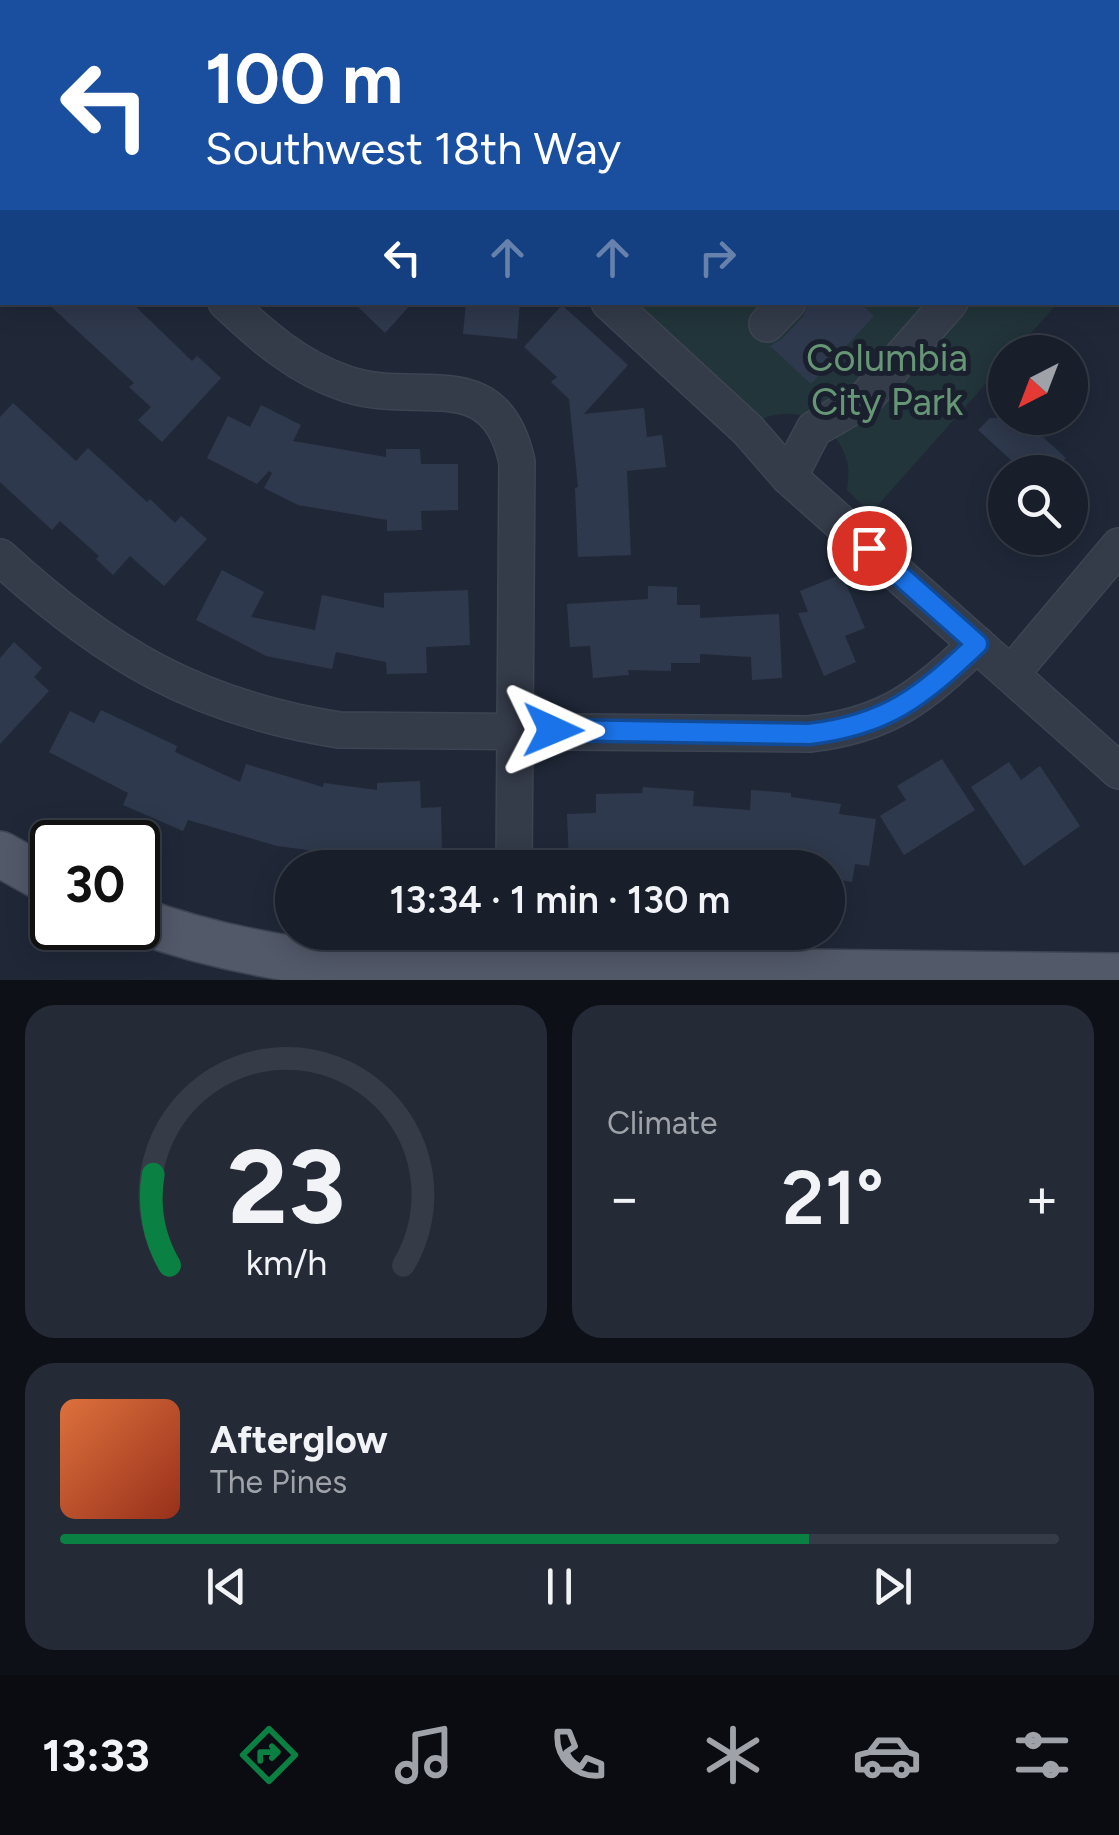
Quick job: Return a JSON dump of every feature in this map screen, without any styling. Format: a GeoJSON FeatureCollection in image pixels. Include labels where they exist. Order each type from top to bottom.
{"type":"FeatureCollection","features":[{"type":"Feature","properties":{"kind":"main road"},"geometry":{"type":"LineString","coordinates":[[0,854],[30,871]]}},
{"type":"Feature","properties":{"kind":"main road"},"geometry":{"type":"LineString","coordinates":[[160,928],[199,941],[296,961],[345,966],[512,960],[899,976],[1119,976]]}},
{"type":"Feature","properties":{"kind":"street"},"geometry":{"type":"LineString","coordinates":[[229,305],[265,339],[313,371],[350,386],[474,398],[496,413],[511,434],[517,462],[514,850]]}},
{"type":"Feature","properties":{"kind":"street"},"geometry":{"type":"LineString","coordinates":[[612,305],[748,430],[789,477],[1119,771]]}},
{"type":"Feature","properties":{"kind":"street"},"geometry":{"type":"LineString","coordinates":[[789,477],[814,428],[864,400],[947,305]]}},
{"type":"Feature","properties":{"kind":"street"},"geometry":{"type":"LineString","coordinates":[[1010,674],[1119,546]]}},
{"type":"Feature","properties":{"kind":"street"},"geometry":{"type":"LineString","coordinates":[[0,557],[49,602],[114,650],[171,680],[232,705],[339,730],[809,734],[848,730],[912,701],[977,644]]}},
{"type":"Feature","properties":{"kind":"green space","name":"Columbia City Park"},"geometry":{"type":"Polygon","coordinates":[[[597,305],[1056,305],[1029,335],[988,335],[988,381],[871,513],[847,490],[846,458],[830,432],[819,423],[792,414],[763,418],[750,426],[597,305]]]}},
{"type":"Feature","properties":{"kind":"building"},"geometry":{"type":"Polygon","coordinates":[[[49,305],[134,305],[192,361],[197,356],[221,378],[162,442],[138,420],[151,407],[129,387],[134,383],[49,305]]]}},
{"type":"Feature","properties":{"kind":"building"},"geometry":{"type":"Polygon","coordinates":[[[356,305],[410,305],[385,333],[356,305]]]}},
{"type":"Feature","properties":{"kind":"building"},"geometry":{"type":"Polygon","coordinates":[[[466,305],[520,305],[517,339],[463,334],[466,305]]]}},
{"type":"Feature","properties":{"kind":"building"},"geometry":{"type":"Polygon","coordinates":[[[562,305],[628,365],[584,414],[644,408],[647,437],[662,435],[666,467],[627,471],[631,555],[578,557],[578,487],[569,399],[551,382],[557,377],[524,347],[562,305]]]}},
{"type":"Feature","properties":{"kind":"building"},"geometry":{"type":"Polygon","coordinates":[[[808,305],[862,305],[874,316],[811,384],[770,346],[803,317],[808,305]]]}},
{"type":"Feature","properties":{"kind":"building"},"geometry":{"type":"Polygon","coordinates":[[[13,403],[76,461],[88,448],[147,502],[150,499],[175,523],[181,516],[207,539],[164,586],[130,556],[113,575],[96,559],[99,556],[60,521],[52,530],[0,482],[0,417],[13,403]]]}},
{"type":"Feature","properties":{"kind":"building"},"geometry":{"type":"Polygon","coordinates":[[[261,405],[301,425],[293,441],[386,457],[386,449],[420,449],[421,464],[458,464],[458,510],[421,511],[422,530],[387,531],[387,520],[298,505],[264,488],[272,473],[269,471],[257,484],[207,458],[228,416],[250,427],[261,405]]]}},
{"type":"Feature","properties":{"kind":"building"},"geometry":{"type":"Polygon","coordinates":[[[988,420],[988,435],[1041,435],[1063,455],[1005,455],[978,430],[988,420]]]}},
{"type":"Feature","properties":{"kind":"building"},"geometry":{"type":"Polygon","coordinates":[[[222,570],[264,592],[251,617],[315,630],[322,595],[384,608],[384,593],[468,590],[470,645],[426,647],[427,673],[387,674],[386,662],[336,652],[332,669],[266,656],[196,620],[222,570]]]}},
{"type":"Feature","properties":{"kind":"building"},"geometry":{"type":"Polygon","coordinates":[[[842,574],[865,628],[845,636],[856,662],[824,676],[798,613],[808,612],[800,591],[842,574]]]}},
{"type":"Feature","properties":{"kind":"building"},"geometry":{"type":"Polygon","coordinates":[[[648,586],[677,587],[677,605],[700,605],[700,618],[779,614],[782,678],[752,680],[751,657],[700,654],[700,663],[671,663],[671,671],[628,670],[629,675],[593,678],[590,646],[570,647],[567,604],[648,599],[648,586]]]}},
{"type":"Feature","properties":{"kind":"building"},"geometry":{"type":"Polygon","coordinates":[[[14,642],[42,668],[34,677],[49,691],[0,744],[0,658],[14,642]]]}},
{"type":"Feature","properties":{"kind":"building"},"geometry":{"type":"Polygon","coordinates":[[[101,710],[177,746],[175,752],[240,782],[246,764],[323,787],[324,783],[377,790],[377,783],[420,781],[421,808],[441,807],[442,850],[308,850],[277,846],[188,820],[183,831],[123,805],[128,793],[49,752],[70,711],[94,723],[101,710]]]}},
{"type":"Feature","properties":{"kind":"building"},"geometry":{"type":"Polygon","coordinates":[[[942,759],[975,810],[904,855],[880,816],[906,800],[897,786],[942,759]]]}},
{"type":"Feature","properties":{"kind":"building"},"geometry":{"type":"Polygon","coordinates":[[[1009,762],[1021,780],[1040,766],[1080,826],[1024,866],[971,787],[1009,762]]]}},
{"type":"Feature","properties":{"kind":"building"},"geometry":{"type":"Polygon","coordinates":[[[643,787],[694,791],[693,806],[750,810],[751,790],[791,793],[791,797],[841,804],[839,814],[876,819],[869,866],[855,864],[852,882],[845,881],[845,850],[568,850],[567,814],[596,813],[596,794],[642,793],[643,787]]]}},
{"type":"Feature","properties":{"kind":"route"},"geometry":{"type":"LineString","coordinates":[[553,730],[809,734],[848,730],[912,701],[977,644],[869,548]]}}]}
